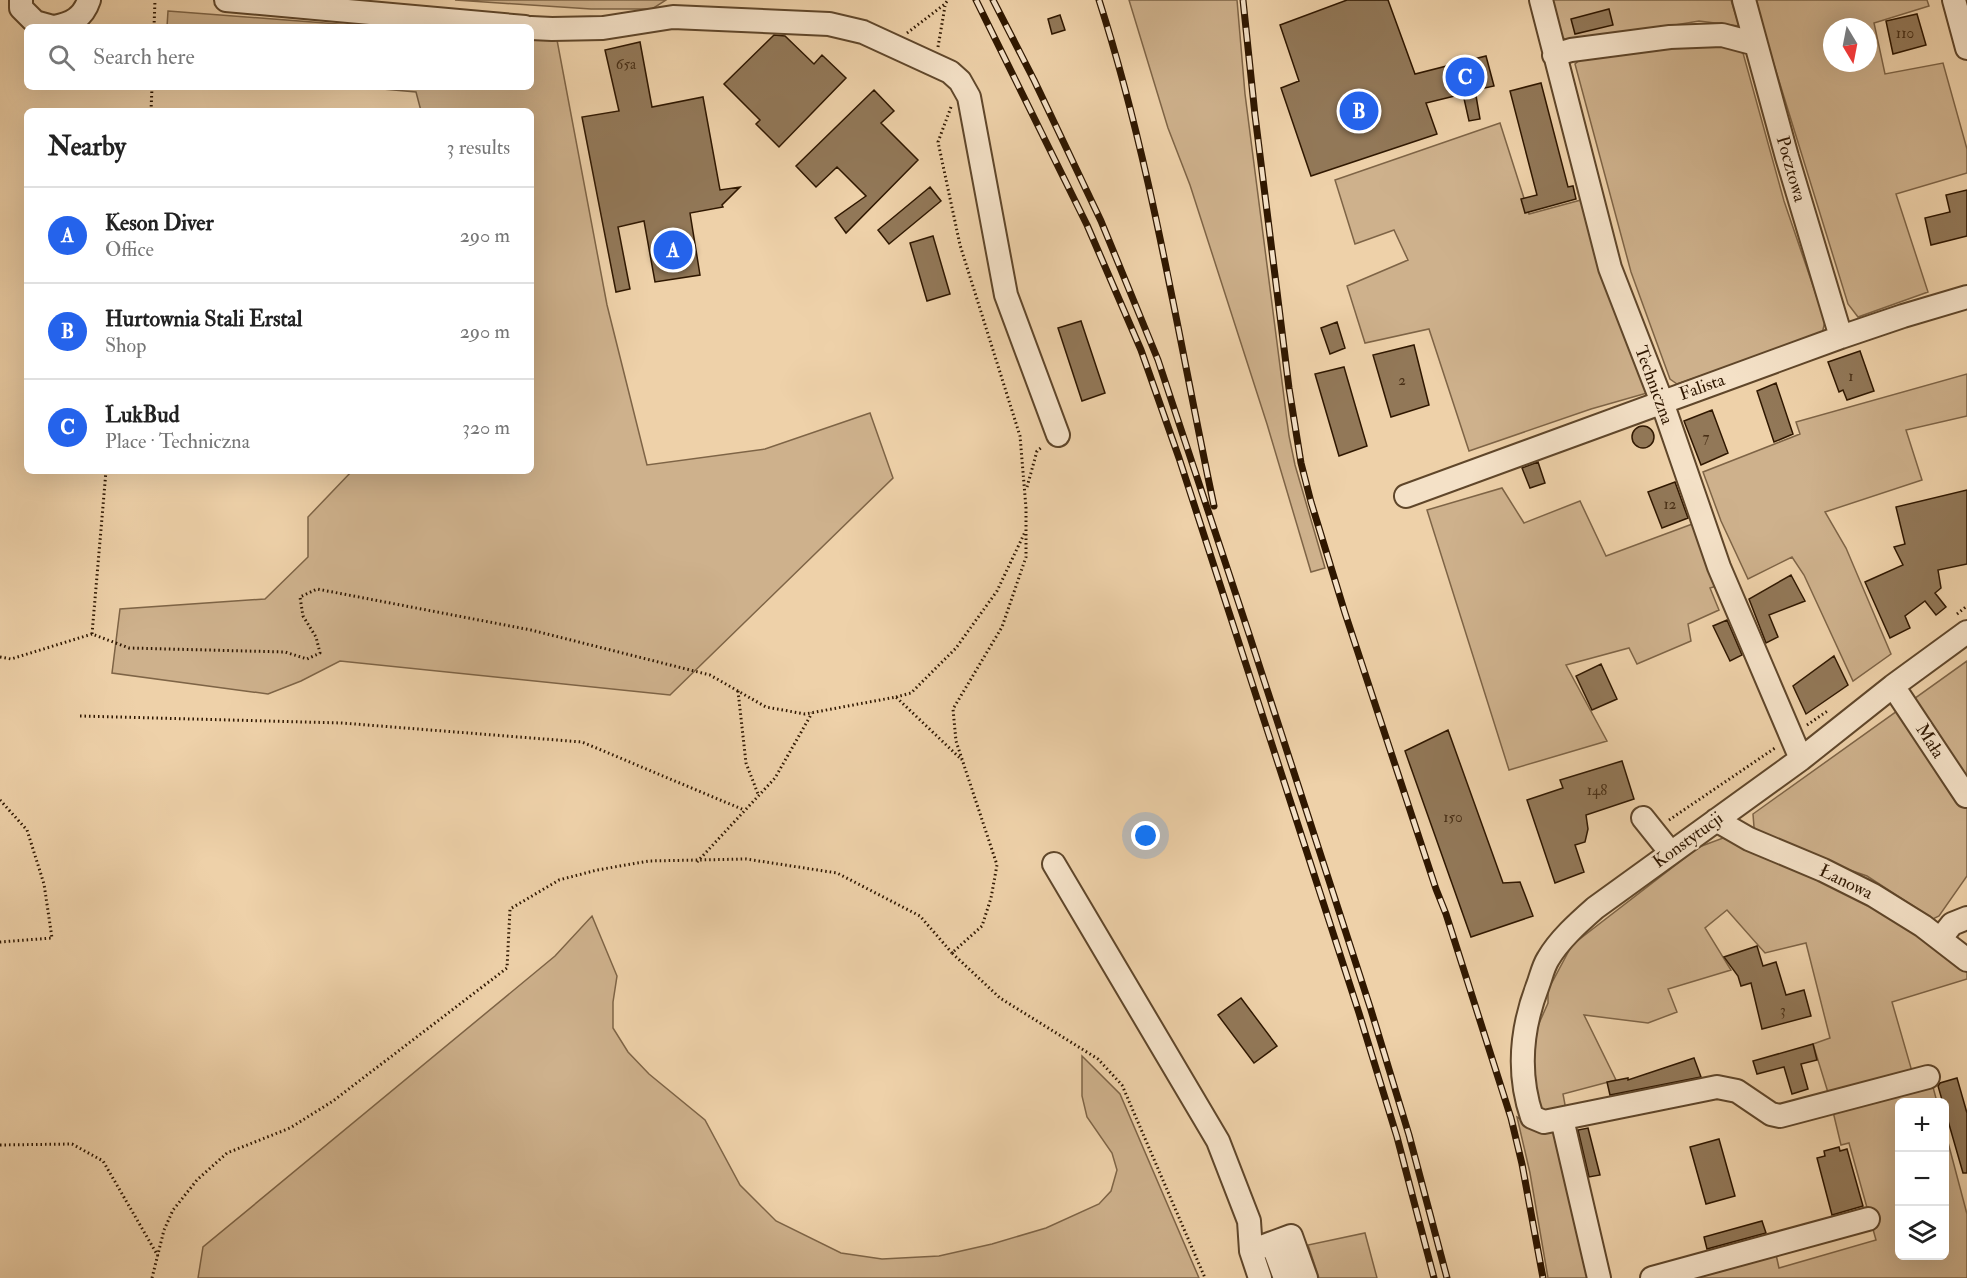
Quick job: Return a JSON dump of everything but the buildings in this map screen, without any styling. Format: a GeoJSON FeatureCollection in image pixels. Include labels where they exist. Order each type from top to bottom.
{"type":"FeatureCollection","features":[{"type":"Feature","properties":{"kind":"street"},"geometry":{"type":"LineString","coordinates":[[21,0],[21,8],[35,22],[42,24]]}},
{"type":"Feature","properties":{"kind":"street"},"geometry":{"type":"LineString","coordinates":[[71,24],[87,7],[89,0]]}},
{"type":"Feature","properties":{"kind":"street"},"geometry":{"type":"LineString","coordinates":[[226,0],[492,24]]}},
{"type":"Feature","properties":{"kind":"street"},"geometry":{"type":"LineString","coordinates":[[673,17],[688,0]]}},
{"type":"Feature","properties":{"kind":"street","name":"Techniczna"},"geometry":{"type":"LineString","coordinates":[[1541,0],[1610,267],[1662,402],[1719,567],[1801,759]]}},
{"type":"Feature","properties":{"kind":"street","name":"Pocztowa"},"geometry":{"type":"LineString","coordinates":[[1744,0],[1787,157],[1841,337]]}},
{"type":"Feature","properties":{"kind":"street"},"geometry":{"type":"LineString","coordinates":[[1954,0],[1967,48]]}},
{"type":"Feature","properties":{"kind":"street"},"geometry":{"type":"LineString","coordinates":[[534,28],[603,28],[673,17],[829,24],[863,32],[935,63],[950,72],[960,81],[969,97],[1006,295],[1058,435]]}},
{"type":"Feature","properties":{"kind":"street"},"geometry":{"type":"LineString","coordinates":[[1554,55],[1571,50],[1670,37],[1722,35],[1756,44]]}},
{"type":"Feature","properties":{"kind":"street","name":"Falista"},"geometry":{"type":"LineString","coordinates":[[1406,496],[1841,337],[1967,297]]}},
{"type":"Feature","properties":{"kind":"street","name":"Konstytucji"},"geometry":{"type":"LineString","coordinates":[[1562,1119],[1544,1122],[1532,1117],[1523,1079],[1522,1044],[1531,1004],[1548,959],[1571,930],[1595,908],[1801,759],[1893,686],[1958,626]]}},
{"type":"Feature","properties":{"kind":"street","name":"Mała"},"geometry":{"type":"LineString","coordinates":[[1893,686],[1966,796]]}},
{"type":"Feature","properties":{"kind":"street","name":"Łanowa"},"geometry":{"type":"LineString","coordinates":[[1716,820],[1749,839],[1823,870],[1873,895],[1941,938],[1967,960]]}},
{"type":"Feature","properties":{"kind":"street"},"geometry":{"type":"LineString","coordinates":[[1649,825],[1671,853]]}},
{"type":"Feature","properties":{"kind":"street"},"geometry":{"type":"LineString","coordinates":[[1054,864],[1218,1141],[1249,1221],[1251,1251],[1260,1278]]}},
{"type":"Feature","properties":{"kind":"street"},"geometry":{"type":"LineString","coordinates":[[1941,938],[1952,924],[1967,918]]}},
{"type":"Feature","properties":{"kind":"street"},"geometry":{"type":"LineString","coordinates":[[1599,1278],[1562,1119],[1717,1087],[1737,1091],[1771,1114],[1780,1116],[1928,1077]]}},
{"type":"Feature","properties":{"kind":"street"},"geometry":{"type":"LineString","coordinates":[[1652,1278],[1868,1219]]}},
{"type":"Feature","properties":{"kind":"street"},"geometry":{"type":"LineString","coordinates":[[1251,1251],[1291,1236],[1306,1278]]}},
{"type":"Feature","properties":{"kind":"street"},"geometry":{"type":"LineString","coordinates":[[1272,1243],[1285,1278]]}},
{"type":"Feature","properties":{"kind":"path"},"geometry":{"type":"LineString","coordinates":[[154,24],[155,0]]}},
{"type":"Feature","properties":{"kind":"path"},"geometry":{"type":"LineString","coordinates":[[892,44],[946,2]]}},
{"type":"Feature","properties":{"kind":"path"},"geometry":{"type":"LineString","coordinates":[[935,63],[946,2]]}},
{"type":"Feature","properties":{"kind":"path"},"geometry":{"type":"LineString","coordinates":[[952,952],[982,926],[998,866],[956,741],[953,709],[1002,627],[1026,558],[1026,491],[1020,436],[960,245],[938,142],[960,81]]}},
{"type":"Feature","properties":{"kind":"path"},"geometry":{"type":"LineString","coordinates":[[151,108],[152,90]]}},
{"type":"Feature","properties":{"kind":"path"},"geometry":{"type":"LineString","coordinates":[[1026,491],[1037,451],[1058,435]]}},
{"type":"Feature","properties":{"kind":"path"},"geometry":{"type":"LineString","coordinates":[[92,634],[106,474]]}},
{"type":"Feature","properties":{"kind":"path"},"geometry":{"type":"LineString","coordinates":[[0,657],[11,659],[92,634],[129,648],[285,652],[307,659],[320,653],[316,637],[303,616],[300,597],[317,589],[531,630],[710,675],[766,707],[805,714],[911,693],[956,648],[997,591],[1026,531]]}},
{"type":"Feature","properties":{"kind":"path"},"geometry":{"type":"LineString","coordinates":[[1958,626],[1967,606]]}},
{"type":"Feature","properties":{"kind":"path"},"geometry":{"type":"LineString","coordinates":[[738,691],[746,763],[759,795]]}},
{"type":"Feature","properties":{"kind":"path"},"geometry":{"type":"LineString","coordinates":[[896,697],[963,761]]}},
{"type":"Feature","properties":{"kind":"path"},"geometry":{"type":"LineString","coordinates":[[1649,825],[1791,737],[1829,709]]}},
{"type":"Feature","properties":{"kind":"path"},"geometry":{"type":"LineString","coordinates":[[697,862],[775,778],[812,713]]}},
{"type":"Feature","properties":{"kind":"path"},"geometry":{"type":"LineString","coordinates":[[80,716],[342,723],[582,742],[744,810]]}},
{"type":"Feature","properties":{"kind":"path"},"geometry":{"type":"LineString","coordinates":[[0,800],[27,830],[44,884],[52,938],[0,942]]}},
{"type":"Feature","properties":{"kind":"path"},"geometry":{"type":"LineString","coordinates":[[153,1278],[164,1230],[173,1210],[196,1180],[227,1154],[290,1128],[333,1101],[507,969],[510,909],[559,880],[597,870],[650,861],[747,860],[837,873],[920,916],[952,952],[1000,998],[1098,1059],[1122,1084],[1205,1278]]}},
{"type":"Feature","properties":{"kind":"path"},"geometry":{"type":"LineString","coordinates":[[0,1145],[72,1144],[103,1161],[159,1256]]}},
{"type":"Feature","properties":{"kind":"shaded area"},"geometry":{"type":"Polygon","coordinates":[[[455,0],[666,0],[652,9],[591,9],[455,0]]]}},
{"type":"Feature","properties":{"kind":"shaded area"},"geometry":{"type":"Polygon","coordinates":[[[1129,0],[1237,0],[1245,94],[1289,436],[1295,465],[1325,568],[1311,572],[1267,424],[1190,185],[1168,128],[1129,0]]]}},
{"type":"Feature","properties":{"kind":"shaded area"},"geometry":{"type":"Polygon","coordinates":[[[1550,0],[1731,0],[1739,26],[1699,21],[1568,43],[1560,34],[1550,0]]]}},
{"type":"Feature","properties":{"kind":"shaded area"},"geometry":{"type":"Polygon","coordinates":[[[1754,0],[1927,0],[1929,6],[1877,22],[1877,18],[1823,18],[1823,72],[1877,72],[1877,37],[1885,74],[1943,63],[1967,149],[1967,173],[1896,194],[1928,292],[1858,317],[1848,304],[1754,0]]]}},
{"type":"Feature","properties":{"kind":"shaded area"},"geometry":{"type":"Polygon","coordinates":[[[168,11],[338,24],[167,24],[168,11]]]}},
{"type":"Feature","properties":{"kind":"shaded area"},"geometry":{"type":"Polygon","coordinates":[[[534,38],[557,40],[607,305],[647,465],[765,449],[870,413],[893,478],[670,695],[340,661],[301,681],[268,694],[112,673],[120,609],[265,599],[308,557],[308,517],[349,474],[534,474],[534,108],[420,108],[416,92],[394,90],[534,90],[534,38]]]}},
{"type":"Feature","properties":{"kind":"shaded area"},"geometry":{"type":"Polygon","coordinates":[[[1721,44],[1743,53],[1784,201],[1825,321],[1822,334],[1677,384],[1670,379],[1631,272],[1575,64],[1582,58],[1672,47],[1721,44]]]}},
{"type":"Feature","properties":{"kind":"shaded area"},"geometry":{"type":"Polygon","coordinates":[[[1500,123],[1529,214],[1581,200],[1647,393],[1591,409],[1469,451],[1429,329],[1365,343],[1347,286],[1408,260],[1394,230],[1355,244],[1335,180],[1500,123]]]}},
{"type":"Feature","properties":{"kind":"shaded area"},"geometry":{"type":"Polygon","coordinates":[[[1967,374],[1967,416],[1906,430],[1922,480],[1825,512],[1846,548],[1891,654],[1853,681],[1804,575],[1792,557],[1748,579],[1721,521],[1703,472],[1800,434],[1796,422],[1967,374]]]}},
{"type":"Feature","properties":{"kind":"shaded area"},"geometry":{"type":"Polygon","coordinates":[[[1502,488],[1524,523],[1580,501],[1606,556],[1695,523],[1720,585],[1710,588],[1719,610],[1688,624],[1691,641],[1637,664],[1629,648],[1566,665],[1607,741],[1509,770],[1427,510],[1502,488]]]}},
{"type":"Feature","properties":{"kind":"shaded area"},"geometry":{"type":"Polygon","coordinates":[[[1967,661],[1967,876],[1939,916],[1933,919],[1867,876],[1761,839],[1754,827],[1753,814],[1967,661]]]}},
{"type":"Feature","properties":{"kind":"shaded area"},"geometry":{"type":"Polygon","coordinates":[[[1723,838],[1835,881],[1967,967],[1967,979],[1892,1002],[1913,1075],[1929,1072],[1936,1098],[1895,1098],[1895,1260],[1949,1260],[1949,1146],[1967,1214],[1967,1278],[1671,1278],[1775,1250],[1779,1268],[1876,1240],[1849,1143],[1841,1145],[1813,1044],[1830,1038],[1806,943],[1765,953],[1727,910],[1705,928],[1731,970],[1668,989],[1677,1012],[1648,1023],[1584,1015],[1616,1080],[1563,1094],[1566,1110],[1545,1111],[1538,1106],[1534,1092],[1533,1051],[1537,1028],[1548,1003],[1548,990],[1572,945],[1699,847],[1723,838]]]}},
{"type":"Feature","properties":{"kind":"shaded area"},"geometry":{"type":"Polygon","coordinates":[[[592,916],[617,976],[613,1002],[613,1028],[628,1052],[649,1074],[705,1120],[740,1185],[776,1221],[841,1253],[882,1259],[939,1256],[992,1244],[1046,1228],[1099,1204],[1111,1191],[1117,1170],[1112,1153],[1087,1117],[1082,1096],[1082,1056],[1120,1094],[1199,1278],[198,1278],[203,1247],[555,956],[592,916]]]}},
{"type":"Feature","properties":{"kind":"shaded area"},"geometry":{"type":"Polygon","coordinates":[[[1517,1117],[1540,1130],[1558,1127],[1592,1278],[1548,1278],[1530,1173],[1517,1117]]]}},
{"type":"Feature","properties":{"kind":"shaded area"},"geometry":{"type":"Polygon","coordinates":[[[1365,1233],[1377,1278],[1319,1278],[1308,1245],[1365,1233]]]}},
{"type":"Feature","properties":{"kind":"railway"},"geometry":{"type":"LineString","coordinates":[[976,0],[1087,225],[1141,350],[1179,458],[1359,1013],[1397,1137],[1434,1278]]}},
{"type":"Feature","properties":{"kind":"railway"},"geometry":{"type":"LineString","coordinates":[[993,0],[1101,221],[1158,360],[1371,1010],[1409,1135],[1447,1278]]}},
{"type":"Feature","properties":{"kind":"railway"},"geometry":{"type":"LineString","coordinates":[[1099,0],[1118,62],[1149,188],[1214,506]]}},
{"type":"Feature","properties":{"kind":"railway"},"geometry":{"type":"LineString","coordinates":[[1243,0],[1289,388],[1301,463],[1345,613],[1446,914],[1511,1118],[1543,1278]]}},
{"type":"Feature","properties":{"kind":"place","name":"LukBud"},"geometry":{"type":"Point","coordinates":[1465,77]}},
{"type":"Feature","properties":{"kind":"place","name":"Hurtownia Stali Erstal"},"geometry":{"type":"Point","coordinates":[1359,111]}},
{"type":"Feature","properties":{"kind":"place","name":"Keson Diver"},"geometry":{"type":"Point","coordinates":[673,250]}}]}
